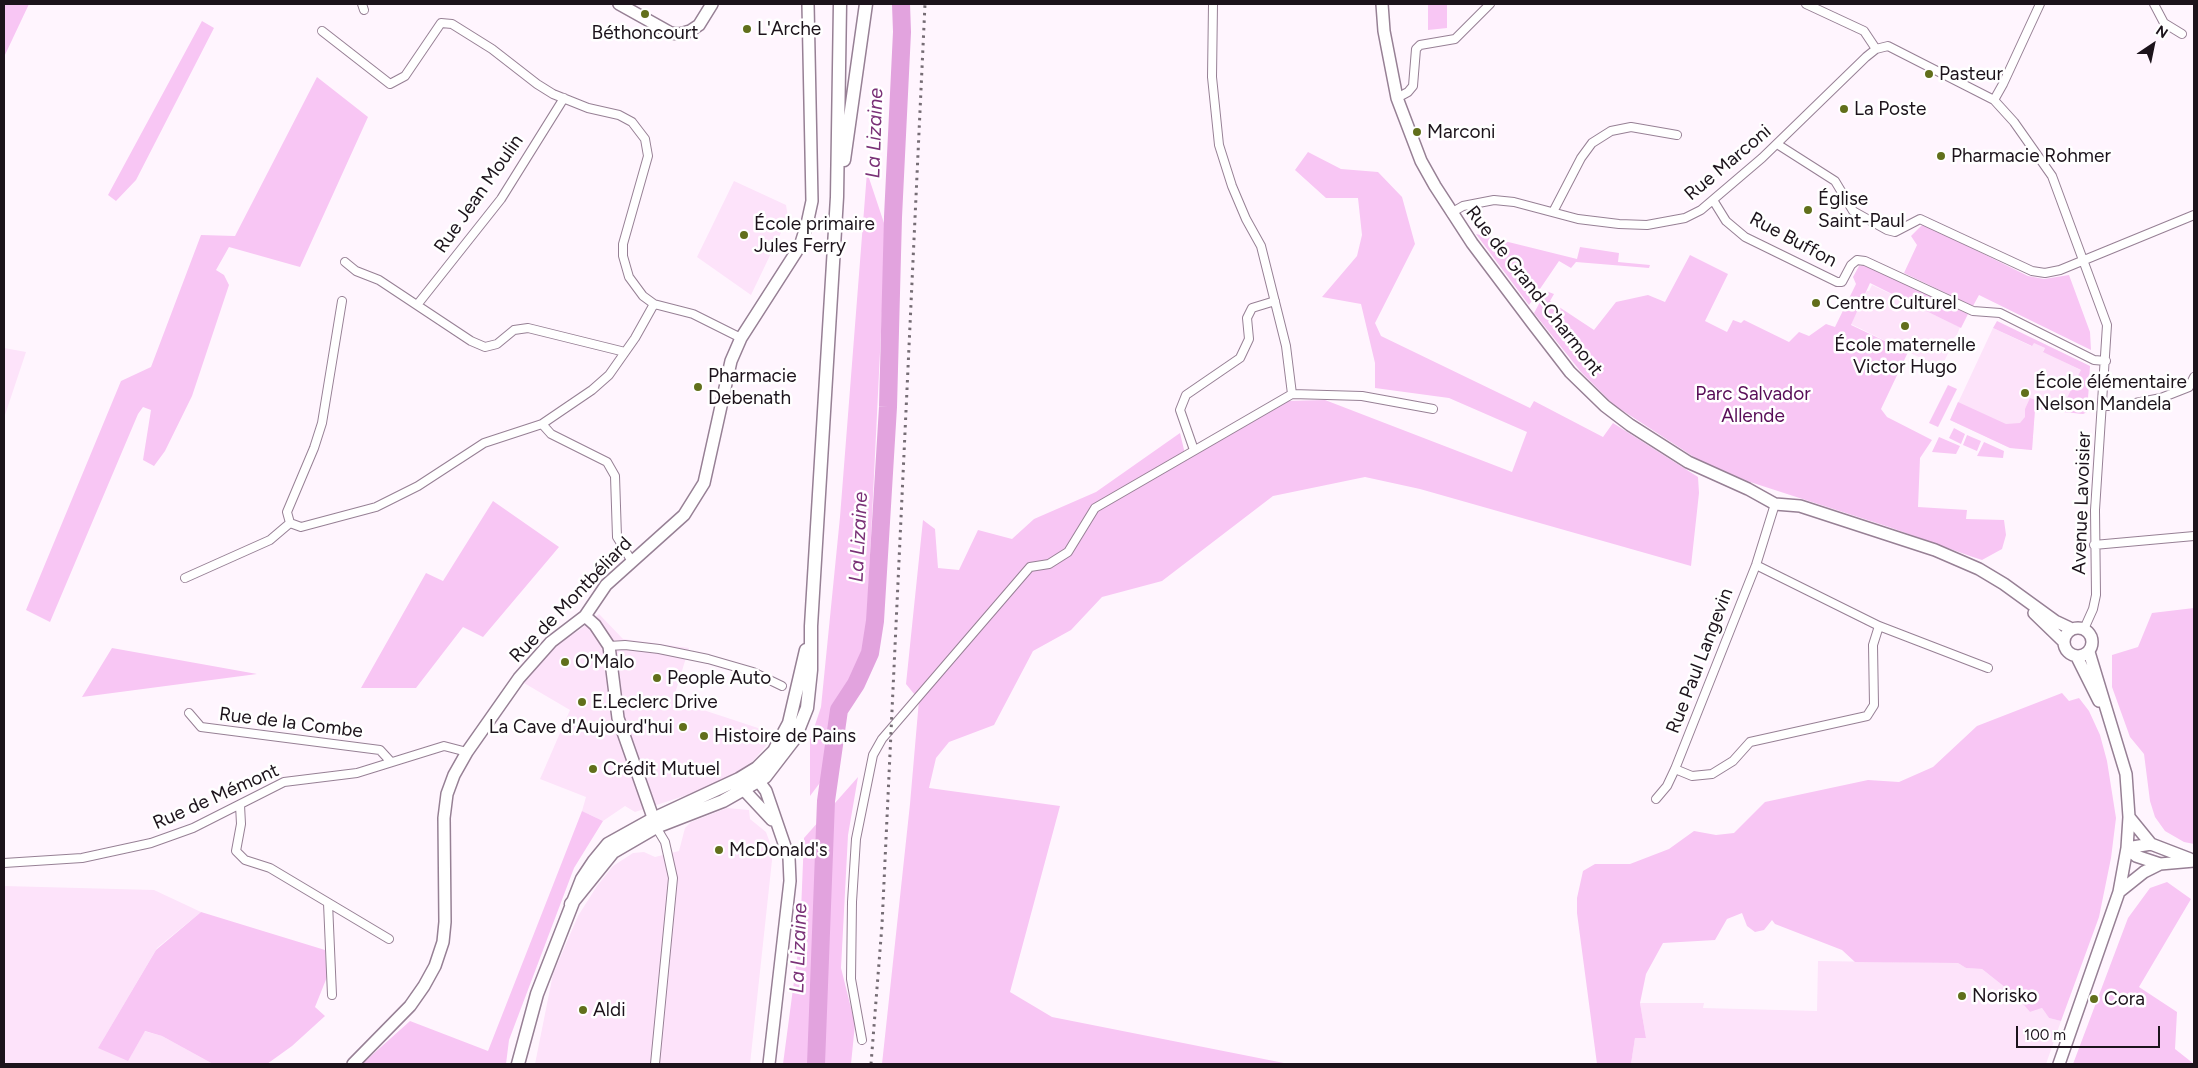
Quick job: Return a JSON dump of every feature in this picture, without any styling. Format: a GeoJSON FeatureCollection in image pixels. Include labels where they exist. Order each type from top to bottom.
{"type":"FeatureCollection","features":[{"type":"Feature","properties":{"kind":"main road"},"geometry":{"type":"LineString","coordinates":[[518,1064],[537,994],[582,879],[608,844],[756,776],[774,751],[789,723],[811,626],[837,197],[840,4]]}},
{"type":"Feature","properties":{"kind":"main road"},"geometry":{"type":"LineString","coordinates":[[837,197],[853,110],[866,4]]}},
{"type":"Feature","properties":{"kind":"street"},"geometry":{"type":"LineString","coordinates":[[619,4],[671,33],[680,34],[690,32],[699,25],[712,4]]}},
{"type":"Feature","properties":{"kind":"street","name":"Rue de Montbéliard"},"geometry":{"type":"LineString","coordinates":[[353,1064],[410,1006],[435,966],[443,942],[445,922],[444,818],[447,794],[454,775],[467,752],[525,670],[550,642],[584,616],[606,585],[631,560],[684,514],[704,483],[731,361],[741,338],[800,246],[812,201],[808,4]]}},
{"type":"Feature","properties":{"kind":"street"},"geometry":{"type":"LineString","coordinates":[[1213,4],[1212,77],[1220,145],[1232,186],[1246,219],[1261,246],[1286,346],[1292,394]]}},
{"type":"Feature","properties":{"kind":"street","name":"Rue de Grand-Charmont"},"geometry":{"type":"LineString","coordinates":[[1382,4],[1384,31],[1398,98],[1422,160],[1451,212],[1570,372],[1605,406],[1630,425],[1688,462],[1748,489],[1775,504],[1800,506],[1935,550],[1979,569],[2004,584],[2055,621],[2072,630]]}},
{"type":"Feature","properties":{"kind":"street"},"geometry":{"type":"LineString","coordinates":[[1398,98],[1408,92],[1413,86],[1416,49],[1420,45],[1455,39],[1490,4]]}},
{"type":"Feature","properties":{"kind":"street"},"geometry":{"type":"LineString","coordinates":[[1806,4],[1864,31],[1876,49],[1888,46],[1994,100],[2040,4]]}},
{"type":"Feature","properties":{"kind":"street"},"geometry":{"type":"LineString","coordinates":[[2154,4],[2164,23],[2182,34]]}},
{"type":"Feature","properties":{"kind":"street"},"geometry":{"type":"LineString","coordinates":[[322,31],[390,84],[405,76],[441,23],[452,24],[492,49],[537,84],[588,108],[626,118],[637,126],[645,139],[648,156],[623,244],[623,256],[629,277],[643,296],[654,304],[693,314],[741,338]]}},
{"type":"Feature","properties":{"kind":"street","name":"Rue Marconi"},"geometry":{"type":"LineString","coordinates":[[1451,212],[1463,206],[1494,200],[1514,202],[1578,219],[1647,225],[1685,218],[1713,200],[1777,144],[1876,49]]}},
{"type":"Feature","properties":{"kind":"street","name":"Rue Jean Moulin"},"geometry":{"type":"LineString","coordinates":[[417,305],[500,199],[564,98]]}},
{"type":"Feature","properties":{"kind":"street","name":"Avenue Lavoisier"},"geometry":{"type":"LineString","coordinates":[[1994,100],[2014,122],[2052,176],[2108,325],[2094,545],[2096,595],[2093,609],[2084,629]]}},
{"type":"Feature","properties":{"kind":"street"},"geometry":{"type":"LineString","coordinates":[[1553,212],[1581,158],[1592,143],[1611,131],[1631,127],[1678,135]]}},
{"type":"Feature","properties":{"kind":"street"},"geometry":{"type":"LineString","coordinates":[[1777,144],[1835,181],[1853,211],[1892,232],[1920,219],[2018,266],[2045,273],[2060,270],[2194,215]]}},
{"type":"Feature","properties":{"kind":"street","name":"Rue Buffon"},"geometry":{"type":"LineString","coordinates":[[1713,200],[1726,221],[1758,245],[1836,282],[1842,282],[1851,265],[1857,260],[1865,261],[1973,311],[2000,313],[2094,360],[2106,361]]}},
{"type":"Feature","properties":{"kind":"street"},"geometry":{"type":"LineString","coordinates":[[345,262],[356,271],[379,280],[470,341],[484,348],[497,344],[514,330],[528,328],[625,352]]}},
{"type":"Feature","properties":{"kind":"street"},"geometry":{"type":"LineString","coordinates":[[290,523],[287,512],[314,448],[322,423],[342,301]]}},
{"type":"Feature","properties":{"kind":"street"},"geometry":{"type":"LineString","coordinates":[[1194,450],[1180,410],[1186,395],[1240,358],[1248,339],[1247,318],[1252,308],[1275,301]]}},
{"type":"Feature","properties":{"kind":"street"},"geometry":{"type":"LineString","coordinates":[[290,523],[301,527],[376,507],[418,486],[484,443],[542,424],[592,390],[609,375],[654,304]]}},
{"type":"Feature","properties":{"kind":"street"},"geometry":{"type":"LineString","coordinates":[[2103,406],[2120,406],[2191,390],[2194,377]]}},
{"type":"Feature","properties":{"kind":"street"},"geometry":{"type":"LineString","coordinates":[[862,1040],[851,979],[852,893],[856,840],[871,765],[879,744],[1030,567],[1048,564],[1068,552],[1095,508],[1292,394],[1362,396],[1432,408]]}},
{"type":"Feature","properties":{"kind":"street"},"geometry":{"type":"LineString","coordinates":[[542,424],[551,434],[607,462],[615,476],[617,537],[631,560]]}},
{"type":"Feature","properties":{"kind":"street","name":"Rue Paul Langevin"},"geometry":{"type":"LineString","coordinates":[[1656,799],[1667,786],[1675,769],[1756,565],[1775,504]]}},
{"type":"Feature","properties":{"kind":"street"},"geometry":{"type":"LineString","coordinates":[[185,578],[270,540],[290,523]]}},
{"type":"Feature","properties":{"kind":"street"},"geometry":{"type":"LineString","coordinates":[[2094,545],[2194,536]]}},
{"type":"Feature","properties":{"kind":"street"},"geometry":{"type":"LineString","coordinates":[[1756,565],[1879,626],[1988,668]]}},
{"type":"Feature","properties":{"kind":"street","name":"Rue de Grand-Charmont"},"geometry":{"type":"LineString","coordinates":[[2004,584],[2064,642]]}},
{"type":"Feature","properties":{"kind":"street"},"geometry":{"type":"LineString","coordinates":[[584,616],[595,624],[609,646],[618,718],[655,823],[664,842],[673,878],[654,1064]]}},
{"type":"Feature","properties":{"kind":"street"},"geometry":{"type":"LineString","coordinates":[[1675,769],[1692,776],[1712,774],[1733,761],[1750,742],[1867,716],[1874,705],[1872,645],[1879,626]]}},
{"type":"Feature","properties":{"kind":"street"},"geometry":{"type":"LineString","coordinates":[[2059,1064],[2119,892],[2127,848],[2129,817],[2126,774],[2089,652],[2092,640],[2084,629],[2072,630],[2066,634],[2064,642],[2069,654],[2077,657],[2089,652]]}},
{"type":"Feature","properties":{"kind":"street"},"geometry":{"type":"LineString","coordinates":[[609,646],[626,645],[659,649],[708,659],[753,672],[782,686]]}},
{"type":"Feature","properties":{"kind":"street"},"geometry":{"type":"LineString","coordinates":[[2077,657],[2115,734]]}},
{"type":"Feature","properties":{"kind":"street","name":"Rue de la Combe"},"geometry":{"type":"LineString","coordinates":[[189,713],[201,727],[380,750],[391,762]]}},
{"type":"Feature","properties":{"kind":"street","name":"Rue de Mémont"},"geometry":{"type":"LineString","coordinates":[[4,863],[82,858],[151,843],[193,828],[284,782],[357,773],[444,746],[467,752]]}},
{"type":"Feature","properties":{"kind":"street"},"geometry":{"type":"LineString","coordinates":[[756,776],[766,791],[775,823]]}},
{"type":"Feature","properties":{"kind":"street"},"geometry":{"type":"LineString","coordinates":[[742,784],[775,823],[784,839],[789,858],[790,882],[769,1064]]}},
{"type":"Feature","properties":{"kind":"street"},"geometry":{"type":"LineString","coordinates":[[240,805],[241,824],[236,851],[245,860],[270,868],[389,939]]}},
{"type":"Feature","properties":{"kind":"street"},"geometry":{"type":"LineString","coordinates":[[2129,817],[2151,844],[2194,861]]}},
{"type":"Feature","properties":{"kind":"street"},"geometry":{"type":"LineString","coordinates":[[2127,848],[2151,844]]}},
{"type":"Feature","properties":{"kind":"street"},"geometry":{"type":"LineString","coordinates":[[2127,848],[2136,856],[2160,864]]}},
{"type":"Feature","properties":{"kind":"street"},"geometry":{"type":"LineString","coordinates":[[2119,892],[2144,872],[2160,864],[2194,861]]}},
{"type":"Feature","properties":{"kind":"street"},"geometry":{"type":"LineString","coordinates":[[328,903],[332,995]]}},
{"type":"Feature","properties":{"kind":"shaded area","name":"École primaire Jules Ferry"},"geometry":{"type":"Polygon","coordinates":[[[734,181],[786,205],[788,218],[751,295],[697,257],[734,181]]]}},
{"type":"Feature","properties":{"kind":"shaded area","name":"École maternelle Victor Hugo"},"geometry":{"type":"Polygon","coordinates":[[[1872,285],[1910,303],[1912,299],[1923,305],[1922,309],[1960,327],[1957,335],[1950,341],[1953,343],[1941,368],[1851,324],[1867,291],[1869,291],[1872,285]]]}},
{"type":"Feature","properties":{"kind":"shaded area","name":"École élémentaire Nelson Mandela"},"geometry":{"type":"Polygon","coordinates":[[[1993,328],[2031,346],[2033,342],[2045,348],[2043,351],[2090,375],[2087,412],[2083,414],[2035,409],[2032,450],[2010,448],[1950,420],[1993,328]]]}},
{"type":"Feature","properties":{"kind":"shaded area"},"geometry":{"type":"Polygon","coordinates":[[[4,348],[26,352],[4,418],[4,348]]]}},
{"type":"Feature","properties":{"kind":"shaded area"},"geometry":{"type":"Polygon","coordinates":[[[599,614],[623,639],[689,648],[673,700],[764,730],[770,741],[753,761],[727,779],[684,796],[635,812],[625,806],[603,821],[582,811],[586,797],[540,779],[570,710],[524,683],[557,643],[578,631],[599,614]]]}},
{"type":"Feature","properties":{"kind":"shaded area"},"geometry":{"type":"Polygon","coordinates":[[[727,808],[749,810],[750,819],[766,832],[773,851],[750,1064],[535,1064],[553,974],[578,916],[597,886],[613,866],[633,853],[644,852],[655,857],[679,851],[685,828],[691,822],[727,808]]]}},
{"type":"Feature","properties":{"kind":"shaded area"},"geometry":{"type":"Polygon","coordinates":[[[4,886],[154,890],[201,912],[157,948],[98,1048],[144,1031],[162,1036],[213,1064],[4,1064],[4,886]]]}},
{"type":"Feature","properties":{"kind":"shaded area"},"geometry":{"type":"Polygon","coordinates":[[[1818,961],[1958,963],[1966,968],[1982,969],[2016,996],[2030,1012],[2042,1008],[2049,1018],[2061,1021],[2046,1064],[1631,1064],[1635,1038],[1646,1038],[1640,1003],[1704,1003],[1703,1008],[1817,1011],[1818,961]]]}},
{"type":"Feature","properties":{"kind":"green space"},"geometry":{"type":"Polygon","coordinates":[[[4,4],[29,4],[4,57],[4,4]]]}},
{"type":"Feature","properties":{"kind":"green space"},"geometry":{"type":"Polygon","coordinates":[[[1428,4],[1447,4],[1447,28],[1428,30],[1428,4]]]}},
{"type":"Feature","properties":{"kind":"green space"},"geometry":{"type":"Polygon","coordinates":[[[202,21],[214,28],[136,180],[116,201],[108,195],[202,21]]]}},
{"type":"Feature","properties":{"kind":"green space"},"geometry":{"type":"Polygon","coordinates":[[[317,77],[368,117],[300,267],[229,247],[216,270],[224,275],[229,285],[192,396],[165,451],[154,466],[143,460],[151,410],[143,407],[138,414],[50,622],[26,610],[121,381],[151,367],[201,235],[235,236],[317,77]]]}},
{"type":"Feature","properties":{"kind":"green space"},"geometry":{"type":"Polygon","coordinates":[[[1308,152],[1341,169],[1378,172],[1402,197],[1415,244],[1375,323],[1381,336],[1530,408],[1534,401],[1603,437],[1613,423],[1698,477],[1699,493],[1691,566],[1420,489],[1365,477],[1273,496],[1162,581],[1102,597],[1071,630],[1033,651],[994,725],[949,742],[936,758],[929,788],[1060,806],[1010,992],[1052,1017],[1289,1064],[882,1064],[910,804],[919,700],[906,684],[923,520],[935,529],[938,568],[959,570],[978,530],[1012,539],[1034,519],[1096,492],[1180,433],[1186,458],[1286,401],[1325,400],[1512,472],[1527,432],[1449,398],[1375,388],[1375,363],[1361,304],[1322,297],[1357,256],[1362,235],[1358,198],[1326,198],[1295,170],[1308,152]]]}},
{"type":"Feature","properties":{"kind":"green space"},"geometry":{"type":"Polygon","coordinates":[[[867,172],[886,229],[866,639],[857,666],[837,700],[830,722],[825,776],[810,796],[810,740],[821,707],[840,517],[867,172]]]}},
{"type":"Feature","properties":{"kind":"green space"},"geometry":{"type":"Polygon","coordinates":[[[1923,224],[2028,276],[2044,279],[2069,275],[2090,332],[2091,350],[1979,295],[1973,306],[1904,273],[1917,245],[1911,236],[1923,224]]]}},
{"type":"Feature","properties":{"kind":"green space"},"geometry":{"type":"Polygon","coordinates":[[[1476,234],[1577,259],[1580,247],[1619,253],[1618,262],[1650,265],[1649,268],[1576,262],[1571,268],[1559,261],[1529,305],[1476,234]]]}},
{"type":"Feature","properties":{"kind":"green space","name":"Parc Salvador Allende"},"geometry":{"type":"Polygon","coordinates":[[[1690,255],[1728,274],[1705,321],[1727,332],[1733,320],[1741,323],[1744,320],[1789,342],[1799,332],[1809,336],[1826,324],[1835,327],[1856,284],[1853,277],[1859,266],[1865,265],[1968,314],[1961,328],[1922,309],[1923,305],[1912,300],[1910,303],[1870,283],[1851,325],[1908,352],[1881,409],[1887,417],[1932,440],[1920,458],[1918,507],[1967,510],[1966,519],[2004,520],[2006,535],[2002,549],[1982,560],[1889,527],[1747,481],[1697,459],[1614,405],[1581,372],[1534,313],[1546,291],[1554,294],[1550,301],[1594,330],[1616,302],[1648,295],[1665,302],[1690,255]]]}},
{"type":"Feature","properties":{"kind":"green space"},"geometry":{"type":"Polygon","coordinates":[[[1997,321],[2090,366],[2087,412],[2083,414],[2035,409],[2032,450],[2010,448],[1950,420],[1958,402],[2006,424],[2020,423],[2025,417],[2025,409],[2030,398],[2047,404],[2064,404],[2081,370],[2043,352],[2045,348],[2034,343],[2032,346],[1993,328],[1997,321]]]}},
{"type":"Feature","properties":{"kind":"green space"},"geometry":{"type":"Polygon","coordinates":[[[1948,385],[1957,389],[1938,427],[1929,423],[1948,385]]]}},
{"type":"Feature","properties":{"kind":"green space"},"geometry":{"type":"Polygon","coordinates":[[[1954,428],[1965,434],[1961,444],[1949,438],[1954,428]]]}},
{"type":"Feature","properties":{"kind":"green space"},"geometry":{"type":"Polygon","coordinates":[[[1967,435],[1981,441],[1977,451],[1963,445],[1967,435]]]}},
{"type":"Feature","properties":{"kind":"green space"},"geometry":{"type":"Polygon","coordinates":[[[1939,437],[1960,446],[1956,454],[1932,452],[1939,437]]]}},
{"type":"Feature","properties":{"kind":"green space"},"geometry":{"type":"Polygon","coordinates":[[[1984,442],[2004,451],[2003,458],[1977,456],[1984,442]]]}},
{"type":"Feature","properties":{"kind":"green space"},"geometry":{"type":"Polygon","coordinates":[[[493,501],[559,547],[483,637],[463,627],[416,688],[361,688],[426,573],[443,581],[493,501]]]}},
{"type":"Feature","properties":{"kind":"green space"},"geometry":{"type":"Polygon","coordinates":[[[2194,608],[2194,844],[2184,842],[2165,831],[2155,817],[2150,801],[2144,754],[2130,737],[2112,687],[2112,655],[2138,647],[2152,613],[2194,608]]]}},
{"type":"Feature","properties":{"kind":"green space"},"geometry":{"type":"Polygon","coordinates":[[[112,648],[257,674],[82,697],[112,648]]]}},
{"type":"Feature","properties":{"kind":"green space"},"geometry":{"type":"Polygon","coordinates":[[[2062,693],[2069,701],[2079,698],[2089,711],[2100,735],[2107,761],[2116,818],[2111,858],[2099,917],[2061,1021],[2049,1018],[2042,1008],[2030,1012],[2016,996],[1982,969],[1966,968],[1958,963],[1855,962],[1842,950],[1775,924],[1772,920],[1764,930],[1755,932],[1747,926],[1742,913],[1727,919],[1715,940],[1663,943],[1646,974],[1640,1003],[1646,1038],[1635,1038],[1631,1064],[1597,1064],[1577,913],[1577,898],[1583,871],[1595,864],[1630,864],[1669,849],[1694,831],[1716,835],[1734,833],[1765,802],[1868,780],[1899,782],[1933,767],[1977,726],[2062,693]]]}},
{"type":"Feature","properties":{"kind":"green space"},"geometry":{"type":"Polygon","coordinates":[[[858,777],[848,835],[841,968],[855,1024],[851,1064],[783,1064],[800,936],[804,838],[858,777]]]}},
{"type":"Feature","properties":{"kind":"green space"},"geometry":{"type":"Polygon","coordinates":[[[582,811],[603,821],[574,868],[509,1040],[506,1064],[362,1064],[410,1021],[488,1051],[582,811]]]}},
{"type":"Feature","properties":{"kind":"green space"},"geometry":{"type":"Polygon","coordinates":[[[2167,882],[2191,899],[2139,987],[2177,1012],[2175,1049],[2194,1064],[2073,1064],[2128,918],[2150,888],[2167,882]]]}},
{"type":"Feature","properties":{"kind":"green space"},"geometry":{"type":"Polygon","coordinates":[[[201,912],[325,950],[327,977],[315,1007],[325,1016],[292,1046],[267,1064],[213,1064],[162,1036],[145,1031],[128,1061],[98,1048],[156,950],[201,912]]]}},
{"type":"Feature","properties":{"kind":"waterway","name":"La Lizaine"},"geometry":{"type":"LineString","coordinates":[[816,1064],[826,801],[839,710],[856,684],[870,653],[875,621],[888,407],[893,217],[902,32],[901,4]]}},
{"type":"Feature","properties":{"kind":"railway"},"geometry":{"type":"LineString","coordinates":[[871,1064],[882,925],[925,4]]}},
{"type":"Feature","properties":{"kind":"place","name":"Béthoncourt"},"geometry":{"type":"Point","coordinates":[645,14]}},
{"type":"Feature","properties":{"kind":"place","name":"L'Arche"},"geometry":{"type":"Point","coordinates":[747,29]}},
{"type":"Feature","properties":{"kind":"place","name":"Pasteur"},"geometry":{"type":"Point","coordinates":[1929,74]}},
{"type":"Feature","properties":{"kind":"place","name":"La Poste"},"geometry":{"type":"Point","coordinates":[1844,109]}},
{"type":"Feature","properties":{"kind":"place","name":"Marconi"},"geometry":{"type":"Point","coordinates":[1417,132]}},
{"type":"Feature","properties":{"kind":"place","name":"Pharmacie Rohmer"},"geometry":{"type":"Point","coordinates":[1941,156]}},
{"type":"Feature","properties":{"kind":"place","name":"Église Saint-Paul"},"geometry":{"type":"Point","coordinates":[1808,210]}},
{"type":"Feature","properties":{"kind":"place","name":"École primaire Jules Ferry"},"geometry":{"type":"Point","coordinates":[744,235]}},
{"type":"Feature","properties":{"kind":"place","name":"Centre Culturel"},"geometry":{"type":"Point","coordinates":[1816,303]}},
{"type":"Feature","properties":{"kind":"place","name":"École maternelle Victor Hugo"},"geometry":{"type":"Point","coordinates":[1905,326]}},
{"type":"Feature","properties":{"kind":"place","name":"Pharmacie Debenath"},"geometry":{"type":"Point","coordinates":[698,387]}},
{"type":"Feature","properties":{"kind":"place","name":"École élémentaire Nelson Mandela"},"geometry":{"type":"Point","coordinates":[2025,393]}},
{"type":"Feature","properties":{"kind":"place","name":"O'Malo"},"geometry":{"type":"Point","coordinates":[565,662]}},
{"type":"Feature","properties":{"kind":"place","name":"People Auto"},"geometry":{"type":"Point","coordinates":[657,678]}},
{"type":"Feature","properties":{"kind":"place","name":"E.Leclerc Drive"},"geometry":{"type":"Point","coordinates":[582,702]}},
{"type":"Feature","properties":{"kind":"place","name":"La Cave d'Aujourd'hui"},"geometry":{"type":"Point","coordinates":[683,727]}},
{"type":"Feature","properties":{"kind":"place","name":"Histoire de Pains"},"geometry":{"type":"Point","coordinates":[704,736]}},
{"type":"Feature","properties":{"kind":"place","name":"Crédit Mutuel"},"geometry":{"type":"Point","coordinates":[593,769]}},
{"type":"Feature","properties":{"kind":"place","name":"McDonald's"},"geometry":{"type":"Point","coordinates":[719,850]}},
{"type":"Feature","properties":{"kind":"place","name":"Norisko"},"geometry":{"type":"Point","coordinates":[1962,996]}},
{"type":"Feature","properties":{"kind":"place","name":"Cora"},"geometry":{"type":"Point","coordinates":[2094,999]}},
{"type":"Feature","properties":{"kind":"place","name":"Aldi"},"geometry":{"type":"Point","coordinates":[583,1010]}}]}
